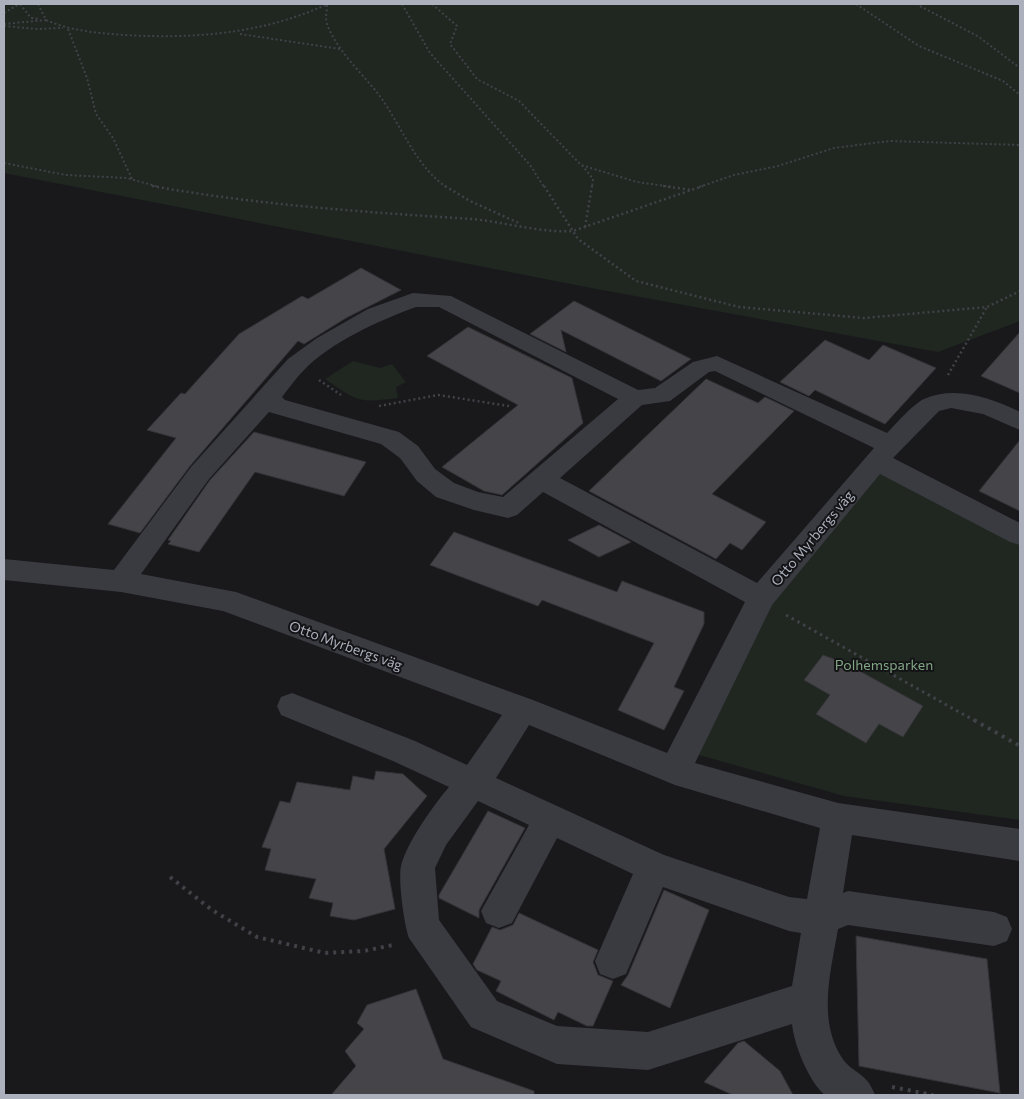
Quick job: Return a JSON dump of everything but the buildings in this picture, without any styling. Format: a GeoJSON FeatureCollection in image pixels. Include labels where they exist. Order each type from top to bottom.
{"type":"FeatureCollection","features":[{"type":"Feature","properties":{"kind":"street"},"geometry":{"type":"LineString","coordinates":[[122,581],[200,472],[268,398],[296,364],[324,343],[376,314],[414,300],[443,301],[634,398],[661,395],[701,367],[717,363],[883,453],[1020,535]]}},
{"type":"Feature","properties":{"kind":"street"},"geometry":{"type":"LineString","coordinates":[[268,398],[276,406],[390,438],[409,452],[426,475],[445,490],[474,501],[508,508],[634,398]]}},
{"type":"Feature","properties":{"kind":"street"},"geometry":{"type":"LineString","coordinates":[[951,400],[989,407],[1020,422]]}},
{"type":"Feature","properties":{"kind":"street","name":"Otto Myrbergs väg"},"geometry":{"type":"LineString","coordinates":[[675,772],[761,598],[883,453],[932,405],[951,400]]}},
{"type":"Feature","properties":{"kind":"street"},"geometry":{"type":"LineString","coordinates":[[541,479],[761,598]]}},
{"type":"Feature","properties":{"kind":"street","name":"Otto Myrbergs väg"},"geometry":{"type":"LineString","coordinates":[[4,570],[122,581],[226,600],[522,710],[675,772],[838,818],[1020,845]]}},
{"type":"Feature","properties":{"kind":"street"},"geometry":{"type":"LineString","coordinates":[[292,706],[404,751],[654,867],[788,914],[822,918],[848,908],[994,929]]}},
{"type":"Feature","properties":{"kind":"street"},"geometry":{"type":"LineString","coordinates":[[522,710],[488,764],[434,834],[418,867],[422,926],[484,1014],[556,1045],[648,1051],[808,1000]]}},
{"type":"Feature","properties":{"kind":"street"},"geometry":{"type":"LineString","coordinates":[[499,911],[550,818]]}},
{"type":"Feature","properties":{"kind":"street"},"geometry":{"type":"LineString","coordinates":[[838,818],[808,1000],[812,1034],[829,1074],[855,1095]]}},
{"type":"Feature","properties":{"kind":"street"},"geometry":{"type":"LineString","coordinates":[[613,961],[654,867]]}},
{"type":"Feature","properties":{"kind":"path"},"geometry":{"type":"LineString","coordinates":[[4,13],[19,4],[31,18],[46,20],[66,29],[87,78],[96,114],[113,138],[133,180]]}},
{"type":"Feature","properties":{"kind":"path"},"geometry":{"type":"LineString","coordinates":[[38,4],[46,20]]}},
{"type":"Feature","properties":{"kind":"path"},"geometry":{"type":"LineString","coordinates":[[328,4],[326,21],[341,49],[388,108],[406,141],[428,171],[443,184],[468,200],[526,226]]}},
{"type":"Feature","properties":{"kind":"path"},"geometry":{"type":"LineString","coordinates":[[236,34],[298,17],[328,4]]}},
{"type":"Feature","properties":{"kind":"path"},"geometry":{"type":"LineString","coordinates":[[402,4],[430,53],[530,165],[578,239],[636,281],[739,307],[864,318],[987,307],[1020,291]]}},
{"type":"Feature","properties":{"kind":"path"},"geometry":{"type":"LineString","coordinates":[[432,4],[457,26],[450,44],[477,79],[519,101],[582,165],[593,179],[585,227]]}},
{"type":"Feature","properties":{"kind":"path"},"geometry":{"type":"LineString","coordinates":[[856,4],[919,46],[1003,81],[1020,95]]}},
{"type":"Feature","properties":{"kind":"path"},"geometry":{"type":"LineString","coordinates":[[916,4],[979,37],[1020,68]]}},
{"type":"Feature","properties":{"kind":"path"},"geometry":{"type":"LineString","coordinates":[[4,25],[46,20]]}},
{"type":"Feature","properties":{"kind":"path"},"geometry":{"type":"LineString","coordinates":[[4,25],[37,30],[66,29],[179,37],[236,34],[277,38],[341,49]]}},
{"type":"Feature","properties":{"kind":"path"},"geometry":{"type":"LineString","coordinates":[[4,163],[66,175],[133,180],[219,198],[302,208],[480,220],[558,232],[573,231],[734,175],[778,166],[834,148],[890,141],[1020,145]]}},
{"type":"Feature","properties":{"kind":"path"},"geometry":{"type":"LineString","coordinates":[[582,165],[637,182],[693,190]]}},
{"type":"Feature","properties":{"kind":"path"},"geometry":{"type":"LineString","coordinates":[[951,400],[943,384],[987,307]]}},
{"type":"Feature","properties":{"kind":"path"},"geometry":{"type":"LineString","coordinates":[[296,364],[349,400]]}},
{"type":"Feature","properties":{"kind":"path"},"geometry":{"type":"LineString","coordinates":[[371,405],[380,406],[438,395],[509,406]]}},
{"type":"Feature","properties":{"kind":"path"},"geometry":{"type":"LineString","coordinates":[[761,598],[796,622],[1020,746]]}},
{"type":"Feature","properties":{"kind":"path"},"geometry":{"type":"LineString","coordinates":[[170,877],[212,910],[257,937],[325,953],[364,951],[403,943],[422,926]]}},
{"type":"Feature","properties":{"kind":"green space"},"geometry":{"type":"Polygon","coordinates":[[[4,4],[1020,4],[1020,321],[938,352],[586,287],[4,173],[4,4]]]}},
{"type":"Feature","properties":{"kind":"green space"},"geometry":{"type":"Polygon","coordinates":[[[353,361],[380,368],[392,364],[406,382],[396,387],[398,398],[359,399],[325,379],[353,361]]]}},
{"type":"Feature","properties":{"kind":"green space","name":"Polhemsparken"},"geometry":{"type":"Polygon","coordinates":[[[877,461],[1020,534],[1020,820],[844,796],[685,751],[761,598],[877,461]]]}}]}
